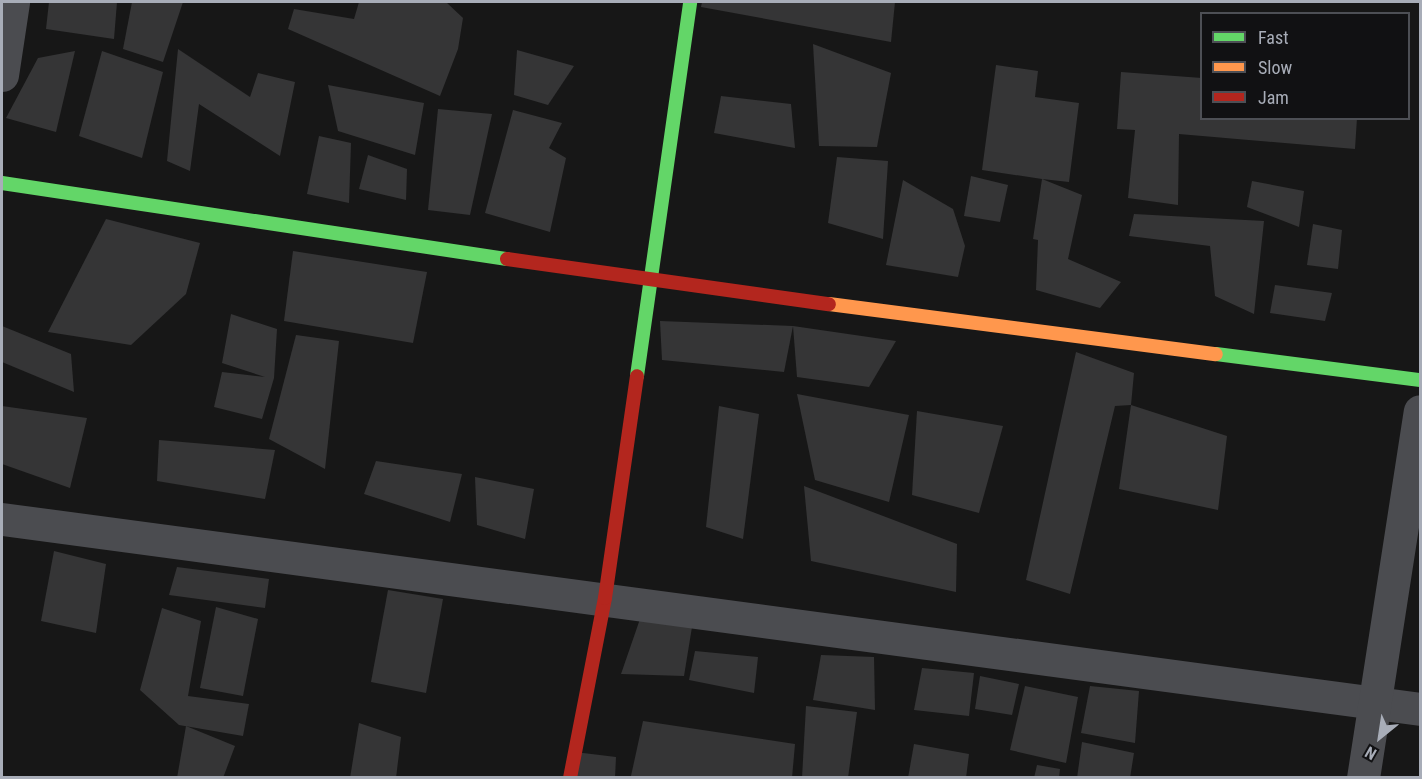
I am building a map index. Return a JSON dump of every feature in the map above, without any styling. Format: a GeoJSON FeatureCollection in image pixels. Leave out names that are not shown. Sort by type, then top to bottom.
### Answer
{"type":"FeatureCollection","features":[{"type":"Feature","properties":{"kind":"street"},"geometry":{"type":"LineString","coordinates":[[2,75],[13,2]]}},
{"type":"Feature","properties":{"kind":"street"},"geometry":{"type":"LineString","coordinates":[[570,777],[604,598],[652,281],[690,2]]}},
{"type":"Feature","properties":{"kind":"street"},"geometry":{"type":"LineString","coordinates":[[2,183],[652,281],[1420,380]]}},
{"type":"Feature","properties":{"kind":"street"},"geometry":{"type":"LineString","coordinates":[[1363,777],[1420,411]]}},
{"type":"Feature","properties":{"kind":"street"},"geometry":{"type":"LineString","coordinates":[[2,519],[1420,708]]}},
{"type":"Feature","properties":{"kind":"building"},"geometry":{"type":"Polygon","coordinates":[[[49,2],[117,2],[114,39],[46,29],[49,2]]]}},
{"type":"Feature","properties":{"kind":"building"},"geometry":{"type":"Polygon","coordinates":[[[132,2],[183,2],[163,62],[123,49],[132,2]]]}},
{"type":"Feature","properties":{"kind":"building"},"geometry":{"type":"Polygon","coordinates":[[[359,2],[446,2],[463,18],[458,49],[440,96],[288,29],[294,9],[354,19],[359,2]]]}},
{"type":"Feature","properties":{"kind":"building"},"geometry":{"type":"Polygon","coordinates":[[[702,2],[895,2],[891,42],[701,7],[702,2]]]}},
{"type":"Feature","properties":{"kind":"building"},"geometry":{"type":"Polygon","coordinates":[[[813,44],[891,73],[877,147],[819,146],[813,44]]]}},
{"type":"Feature","properties":{"kind":"building"},"geometry":{"type":"Polygon","coordinates":[[[178,49],[250,97],[258,73],[295,82],[280,156],[199,104],[190,171],[167,161],[178,49]]]}},
{"type":"Feature","properties":{"kind":"building"},"geometry":{"type":"Polygon","coordinates":[[[517,50],[574,66],[548,105],[514,95],[517,50]]]}},
{"type":"Feature","properties":{"kind":"building"},"geometry":{"type":"Polygon","coordinates":[[[75,51],[56,132],[6,118],[38,58],[75,51]]]}},
{"type":"Feature","properties":{"kind":"building"},"geometry":{"type":"Polygon","coordinates":[[[102,51],[163,72],[142,158],[79,136],[102,51]]]}},
{"type":"Feature","properties":{"kind":"building"},"geometry":{"type":"Polygon","coordinates":[[[996,65],[1038,71],[1035,97],[1079,103],[1069,182],[982,170],[996,65]]]}},
{"type":"Feature","properties":{"kind":"building"},"geometry":{"type":"Polygon","coordinates":[[[1121,72],[1200,78],[1200,120],[1357,120],[1355,149],[1179,134],[1178,205],[1128,198],[1135,130],[1117,129],[1121,72]]]}},
{"type":"Feature","properties":{"kind":"building"},"geometry":{"type":"Polygon","coordinates":[[[328,85],[424,103],[415,155],[338,131],[328,85]]]}},
{"type":"Feature","properties":{"kind":"building"},"geometry":{"type":"Polygon","coordinates":[[[721,96],[791,104],[795,148],[714,133],[721,96]]]}},
{"type":"Feature","properties":{"kind":"building"},"geometry":{"type":"Polygon","coordinates":[[[438,109],[492,114],[470,215],[428,210],[438,109]]]}},
{"type":"Feature","properties":{"kind":"building"},"geometry":{"type":"Polygon","coordinates":[[[513,110],[562,123],[549,148],[566,158],[550,232],[485,213],[513,110]]]}},
{"type":"Feature","properties":{"kind":"building"},"geometry":{"type":"Polygon","coordinates":[[[319,136],[351,143],[349,203],[307,194],[319,136]]]}},
{"type":"Feature","properties":{"kind":"building"},"geometry":{"type":"Polygon","coordinates":[[[368,155],[407,169],[406,200],[359,189],[368,155]]]}},
{"type":"Feature","properties":{"kind":"building"},"geometry":{"type":"Polygon","coordinates":[[[837,157],[888,161],[883,239],[828,223],[837,157]]]}},
{"type":"Feature","properties":{"kind":"building"},"geometry":{"type":"Polygon","coordinates":[[[971,176],[1008,185],[1000,222],[964,216],[971,176]]]}},
{"type":"Feature","properties":{"kind":"building"},"geometry":{"type":"Polygon","coordinates":[[[1042,179],[1082,195],[1068,259],[1121,282],[1100,308],[1036,290],[1038,240],[1033,239],[1042,179]]]}},
{"type":"Feature","properties":{"kind":"building"},"geometry":{"type":"Polygon","coordinates":[[[903,180],[953,209],[965,246],[958,277],[886,265],[903,180]]]}},
{"type":"Feature","properties":{"kind":"building"},"geometry":{"type":"Polygon","coordinates":[[[1252,181],[1304,191],[1299,227],[1247,207],[1252,181]]]}},
{"type":"Feature","properties":{"kind":"building"},"geometry":{"type":"Polygon","coordinates":[[[1134,214],[1264,221],[1254,314],[1215,296],[1210,246],[1129,236],[1134,214]]]}},
{"type":"Feature","properties":{"kind":"building"},"geometry":{"type":"Polygon","coordinates":[[[106,219],[200,243],[186,294],[131,345],[48,332],[106,219]]]}},
{"type":"Feature","properties":{"kind":"building"},"geometry":{"type":"Polygon","coordinates":[[[1313,224],[1342,230],[1338,269],[1307,265],[1313,224]]]}},
{"type":"Feature","properties":{"kind":"building"},"geometry":{"type":"Polygon","coordinates":[[[293,251],[427,272],[413,343],[284,321],[293,251]]]}},
{"type":"Feature","properties":{"kind":"building"},"geometry":{"type":"Polygon","coordinates":[[[1275,285],[1332,293],[1325,321],[1270,313],[1275,285]]]}},
{"type":"Feature","properties":{"kind":"building"},"geometry":{"type":"Polygon","coordinates":[[[231,314],[277,329],[274,378],[262,419],[214,407],[222,372],[265,377],[222,363],[231,314]]]}},
{"type":"Feature","properties":{"kind":"building"},"geometry":{"type":"Polygon","coordinates":[[[660,321],[793,326],[784,372],[662,360],[660,321]]]}},
{"type":"Feature","properties":{"kind":"building"},"geometry":{"type":"Polygon","coordinates":[[[2,326],[71,354],[74,392],[2,362],[2,326]]]}},
{"type":"Feature","properties":{"kind":"building"},"geometry":{"type":"Polygon","coordinates":[[[793,326],[896,341],[869,387],[797,377],[793,326]]]}},
{"type":"Feature","properties":{"kind":"building"},"geometry":{"type":"Polygon","coordinates":[[[296,335],[339,341],[325,469],[269,439],[296,335]]]}},
{"type":"Feature","properties":{"kind":"building"},"geometry":{"type":"Polygon","coordinates":[[[1076,352],[1134,373],[1131,405],[1115,406],[1070,594],[1026,580],[1076,352]]]}},
{"type":"Feature","properties":{"kind":"building"},"geometry":{"type":"Polygon","coordinates":[[[797,394],[909,415],[889,502],[815,480],[797,394]]]}},
{"type":"Feature","properties":{"kind":"building"},"geometry":{"type":"Polygon","coordinates":[[[1131,405],[1227,436],[1218,510],[1119,489],[1131,405]]]}},
{"type":"Feature","properties":{"kind":"building"},"geometry":{"type":"Polygon","coordinates":[[[2,406],[87,418],[70,488],[2,464],[2,406]]]}},
{"type":"Feature","properties":{"kind":"building"},"geometry":{"type":"Polygon","coordinates":[[[719,406],[759,414],[743,539],[706,527],[719,406]]]}},
{"type":"Feature","properties":{"kind":"building"},"geometry":{"type":"Polygon","coordinates":[[[917,411],[1003,426],[979,513],[912,495],[917,411]]]}},
{"type":"Feature","properties":{"kind":"building"},"geometry":{"type":"Polygon","coordinates":[[[159,440],[275,450],[265,499],[157,481],[159,440]]]}},
{"type":"Feature","properties":{"kind":"building"},"geometry":{"type":"Polygon","coordinates":[[[376,461],[462,474],[450,522],[364,494],[376,461]]]}},
{"type":"Feature","properties":{"kind":"building"},"geometry":{"type":"Polygon","coordinates":[[[475,477],[534,489],[525,539],[477,525],[475,477]]]}},
{"type":"Feature","properties":{"kind":"building"},"geometry":{"type":"Polygon","coordinates":[[[804,486],[957,544],[956,592],[811,561],[804,486]]]}},
{"type":"Feature","properties":{"kind":"building"},"geometry":{"type":"Polygon","coordinates":[[[54,551],[106,564],[96,633],[41,621],[54,551]]]}},
{"type":"Feature","properties":{"kind":"building"},"geometry":{"type":"Polygon","coordinates":[[[177,567],[269,579],[265,608],[169,595],[177,567]]]}},
{"type":"Feature","properties":{"kind":"building"},"geometry":{"type":"Polygon","coordinates":[[[388,590],[443,599],[426,693],[371,682],[388,590]]]}},
{"type":"Feature","properties":{"kind":"building"},"geometry":{"type":"Polygon","coordinates":[[[216,607],[258,619],[243,696],[200,688],[216,607]]]}},
{"type":"Feature","properties":{"kind":"building"},"geometry":{"type":"Polygon","coordinates":[[[162,608],[201,621],[188,696],[249,704],[243,736],[179,725],[140,690],[162,608]]]}},
{"type":"Feature","properties":{"kind":"building"},"geometry":{"type":"Polygon","coordinates":[[[640,619],[692,627],[684,676],[621,674],[640,619]]]}},
{"type":"Feature","properties":{"kind":"building"},"geometry":{"type":"Polygon","coordinates":[[[695,651],[758,657],[754,693],[689,680],[695,651]]]}},
{"type":"Feature","properties":{"kind":"building"},"geometry":{"type":"Polygon","coordinates":[[[821,655],[874,657],[875,710],[813,700],[821,655]]]}},
{"type":"Feature","properties":{"kind":"building"},"geometry":{"type":"Polygon","coordinates":[[[922,668],[974,673],[969,716],[914,710],[922,668]]]}},
{"type":"Feature","properties":{"kind":"building"},"geometry":{"type":"Polygon","coordinates":[[[980,676],[1019,684],[1012,715],[975,709],[980,676]]]}},
{"type":"Feature","properties":{"kind":"building"},"geometry":{"type":"Polygon","coordinates":[[[1025,686],[1078,697],[1066,763],[1010,750],[1025,686]]]}},
{"type":"Feature","properties":{"kind":"building"},"geometry":{"type":"Polygon","coordinates":[[[1090,686],[1139,691],[1135,743],[1081,733],[1090,686]]]}},
{"type":"Feature","properties":{"kind":"building"},"geometry":{"type":"Polygon","coordinates":[[[806,706],[857,712],[848,778],[802,778],[806,706]]]}},
{"type":"Feature","properties":{"kind":"building"},"geometry":{"type":"Polygon","coordinates":[[[643,721],[795,744],[792,778],[631,776],[643,721]]]}},
{"type":"Feature","properties":{"kind":"building"},"geometry":{"type":"Polygon","coordinates":[[[359,723],[401,737],[396,778],[350,778],[359,723]]]}},
{"type":"Feature","properties":{"kind":"building"},"geometry":{"type":"Polygon","coordinates":[[[186,726],[235,746],[223,778],[177,778],[186,726]]]}},
{"type":"Feature","properties":{"kind":"building"},"geometry":{"type":"Polygon","coordinates":[[[1082,742],[1134,753],[1130,778],[1077,778],[1082,742]]]}},
{"type":"Feature","properties":{"kind":"building"},"geometry":{"type":"Polygon","coordinates":[[[914,744],[969,754],[966,778],[908,778],[914,744]]]}},
{"type":"Feature","properties":{"kind":"building"},"geometry":{"type":"Polygon","coordinates":[[[575,752],[616,757],[615,778],[572,778],[575,752]]]}},
{"type":"Feature","properties":{"kind":"building"},"geometry":{"type":"Polygon","coordinates":[[[1037,765],[1060,769],[1059,778],[1034,778],[1037,765]]]}},
{"type":"Feature","properties":{"kind":"traffic: fast"},"geometry":{"type":"LineString","coordinates":[[637,376],[690,2]]}},
{"type":"Feature","properties":{"kind":"traffic: fast"},"geometry":{"type":"LineString","coordinates":[[2,183],[507,259]]}},
{"type":"Feature","properties":{"kind":"traffic: fast"},"geometry":{"type":"LineString","coordinates":[[1216,354],[1420,380]]}},
{"type":"Feature","properties":{"kind":"traffic: slow"},"geometry":{"type":"LineString","coordinates":[[829,304],[1216,354]]}},
{"type":"Feature","properties":{"kind":"traffic: jam"},"geometry":{"type":"LineString","coordinates":[[507,259],[829,304]]}},
{"type":"Feature","properties":{"kind":"traffic: jam"},"geometry":{"type":"LineString","coordinates":[[570,778],[605,598],[637,376]]}}]}
